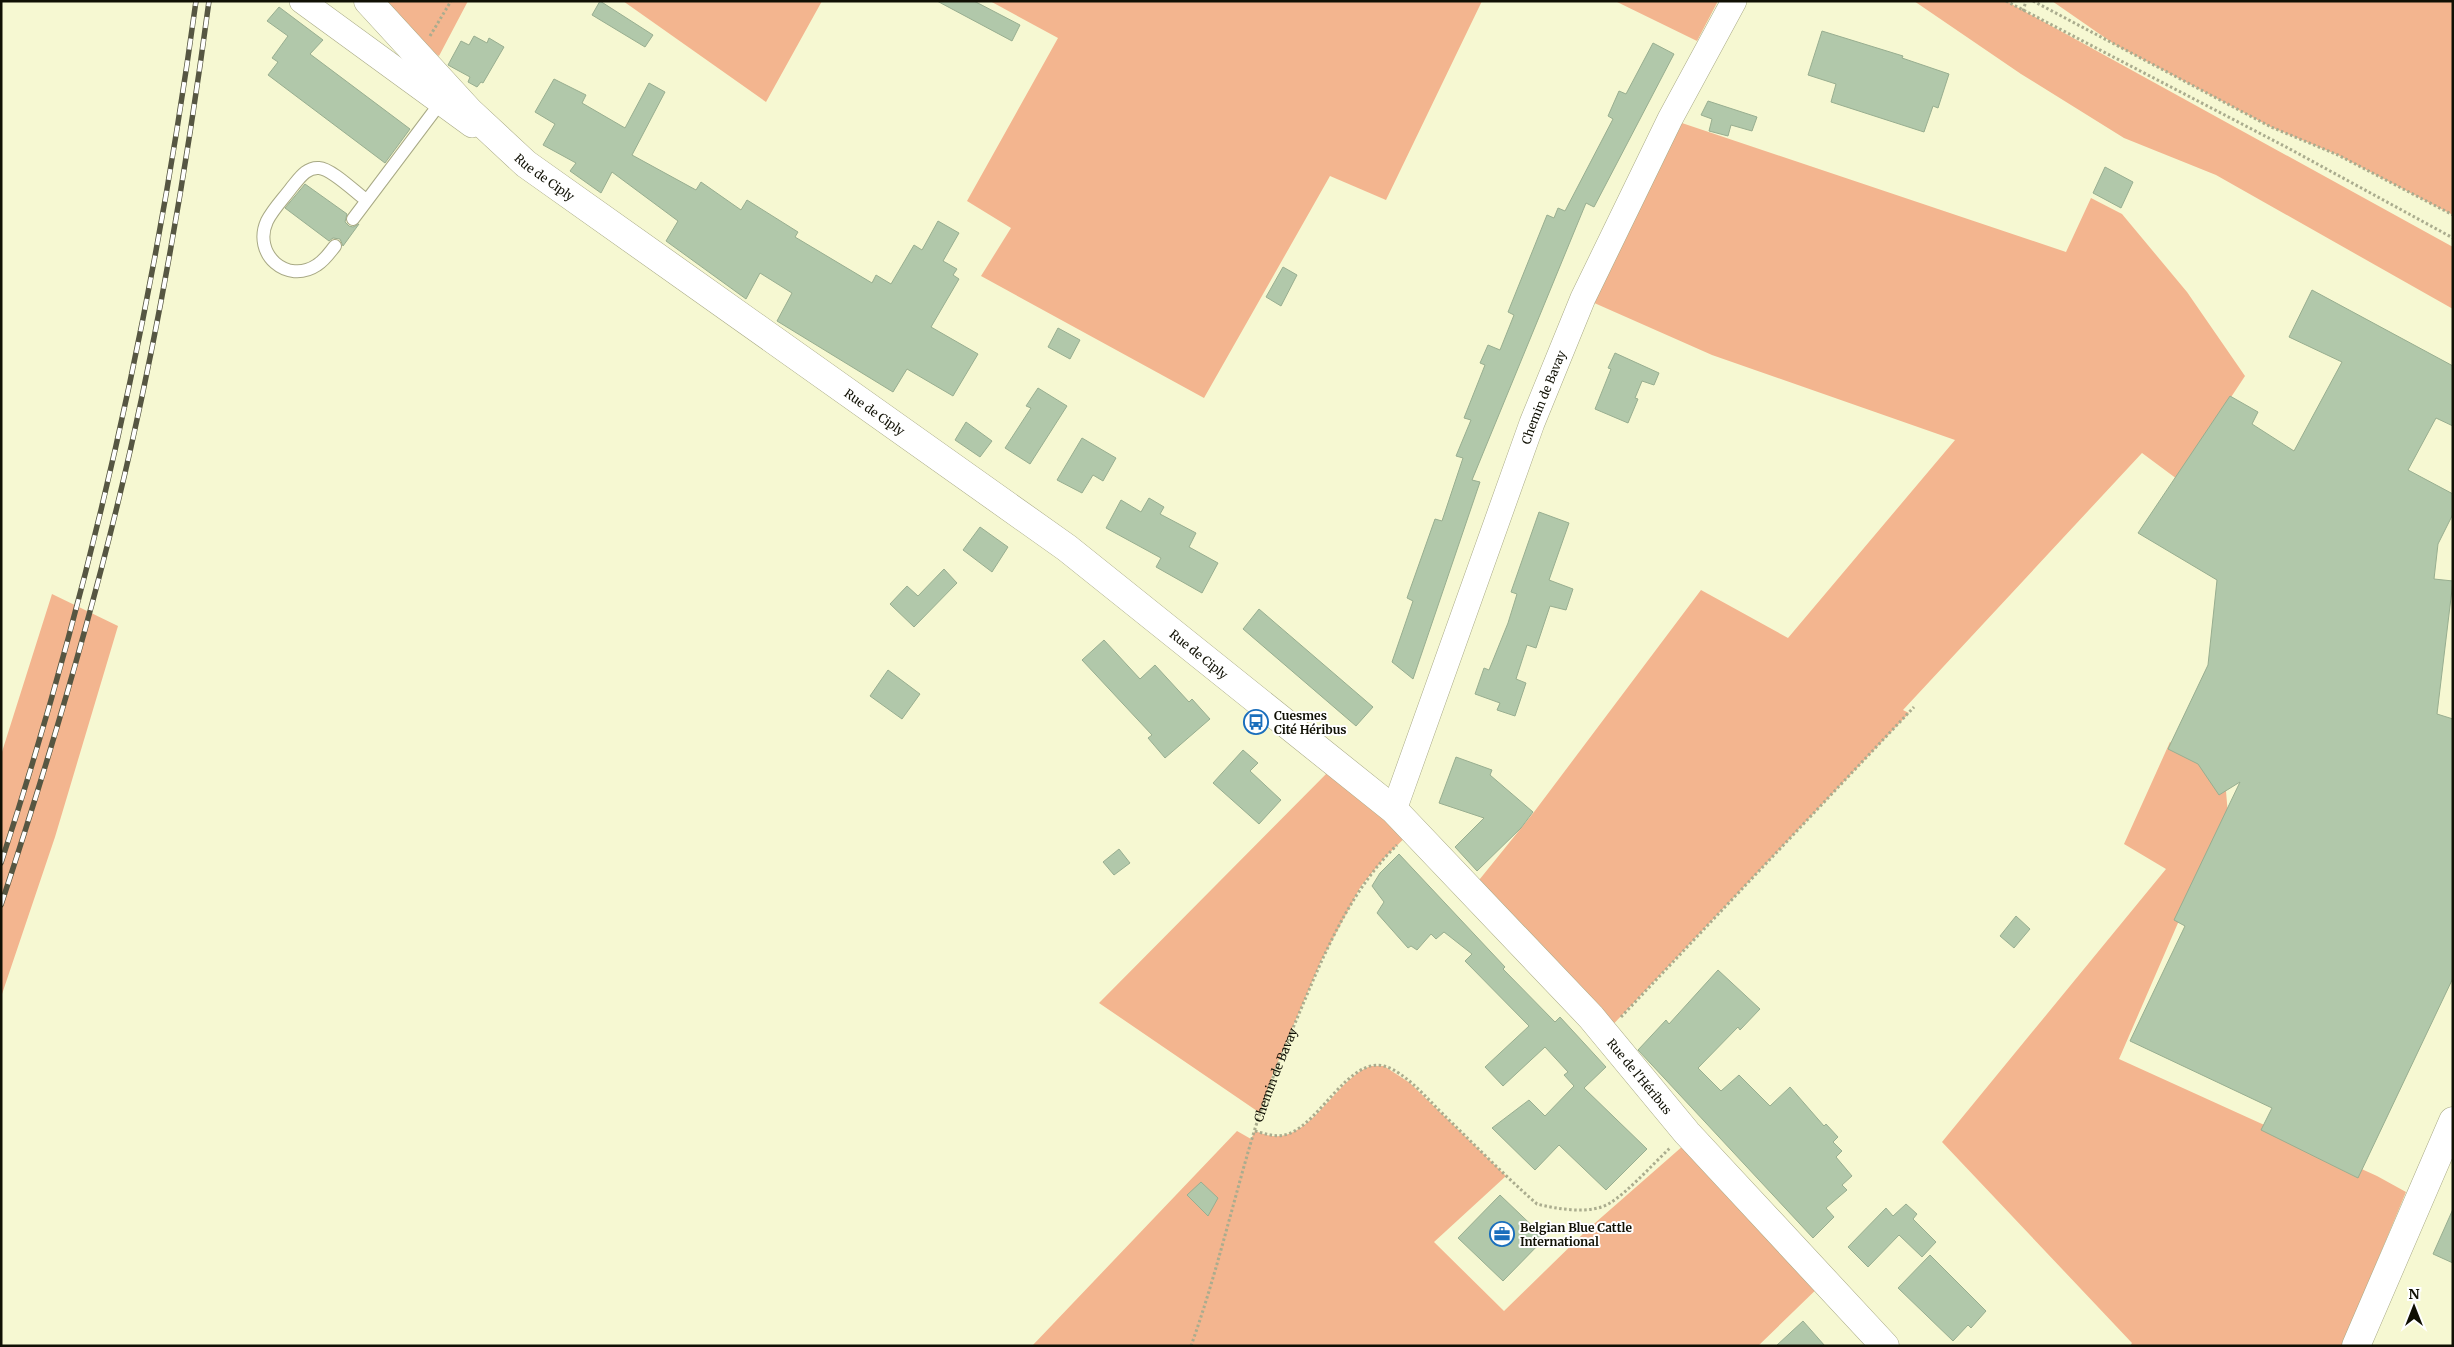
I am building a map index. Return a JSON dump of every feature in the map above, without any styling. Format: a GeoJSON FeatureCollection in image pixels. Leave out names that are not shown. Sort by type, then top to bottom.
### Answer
{"type":"FeatureCollection","features":[{"type":"Feature","properties":{"kind":"street"},"geometry":{"type":"LineString","coordinates":[[302,1],[526,164]]}},
{"type":"Feature","properties":{"kind":"street","name":"Rue de Ciply"},"geometry":{"type":"LineString","coordinates":[[368,1],[469,111],[526,164],[1067,548],[1394,810]]}},
{"type":"Feature","properties":{"kind":"street","name":"Chemin de Bavay"},"geometry":{"type":"LineString","coordinates":[[1394,810],[1532,423],[1583,298],[1666,128],[1734,1]]}},
{"type":"Feature","properties":{"kind":"street","name":"Rue de l'Héribus"},"geometry":{"type":"LineString","coordinates":[[1394,810],[1591,1017],[1687,1133],[1885,1346]]}},
{"type":"Feature","properties":{"kind":"street"},"geometry":{"type":"LineString","coordinates":[[2356,1346],[2453,1121]]}},
{"type":"Feature","properties":{"kind":"lane"},"geometry":{"type":"LineString","coordinates":[[353,218],[441,102]]}},
{"type":"Feature","properties":{"kind":"lane"},"geometry":{"type":"LineString","coordinates":[[335,246],[317,266],[304,271],[291,271],[280,266],[270,258],[263,247],[263,235],[267,221],[276,208],[303,174],[312,168],[320,168],[329,172],[366,200]]}},
{"type":"Feature","properties":{"kind":"path"},"geometry":{"type":"LineString","coordinates":[[414,53],[429,37],[451,1]]}},
{"type":"Feature","properties":{"kind":"path"},"geometry":{"type":"LineString","coordinates":[[2006,1],[2288,148],[2453,238]]}},
{"type":"Feature","properties":{"kind":"path"},"geometry":{"type":"LineString","coordinates":[[2023,11],[2026,1]]}},
{"type":"Feature","properties":{"kind":"path"},"geometry":{"type":"LineString","coordinates":[[2033,1],[2271,127],[2338,155],[2453,215]]}},
{"type":"Feature","properties":{"kind":"path"},"geometry":{"type":"LineString","coordinates":[[1604,1034],[1914,707]]}},
{"type":"Feature","properties":{"kind":"path","name":"Chemin de Bavay"},"geometry":{"type":"LineString","coordinates":[[1191,1346],[1206,1302],[1273,1073],[1321,961],[1361,886],[1412,831]]}},
{"type":"Feature","properties":{"kind":"path"},"geometry":{"type":"LineString","coordinates":[[1255,1131],[1273,1136],[1288,1135],[1304,1126],[1359,1070],[1371,1066],[1384,1066],[1410,1083],[1537,1204],[1560,1210],[1583,1210],[1608,1204],[1687,1133]]}},
{"type":"Feature","properties":{"kind":"shaded area"},"geometry":{"type":"Polygon","coordinates":[[[368,1],[468,1],[439,56],[381,15],[368,1]]]}},
{"type":"Feature","properties":{"kind":"shaded area"},"geometry":{"type":"Polygon","coordinates":[[[623,1],[822,1],[766,102],[623,1]]]}},
{"type":"Feature","properties":{"kind":"shaded area"},"geometry":{"type":"Polygon","coordinates":[[[990,1],[1482,1],[1386,200],[1330,176],[1204,398],[981,276],[1011,228],[967,201],[1058,38],[990,1]]]}},
{"type":"Feature","properties":{"kind":"shaded area"},"geometry":{"type":"Polygon","coordinates":[[[1615,1],[1718,1],[1697,41],[1615,1]]]}},
{"type":"Feature","properties":{"kind":"shaded area"},"geometry":{"type":"Polygon","coordinates":[[[1914,1],[2006,1],[2453,247],[2453,309],[2216,175],[2124,138],[2021,74],[1914,1]]]}},
{"type":"Feature","properties":{"kind":"shaded area"},"geometry":{"type":"Polygon","coordinates":[[[2052,1],[2453,1],[2453,215],[2338,155],[2271,127],[2114,44],[2052,1]]]}},
{"type":"Feature","properties":{"kind":"shaded area"},"geometry":{"type":"Polygon","coordinates":[[[1670,119],[2066,252],[2091,198],[2122,214],[2187,292],[2245,376],[2177,479],[2142,453],[1903,710],[1909,713],[1604,1034],[1471,890],[1534,812],[1701,590],[1788,638],[1955,440],[1712,355],[1583,298],[1670,119]]]}},
{"type":"Feature","properties":{"kind":"shaded area"},"geometry":{"type":"Polygon","coordinates":[[[52,594],[118,626],[55,837],[1,997],[1,755],[52,594]]]}},
{"type":"Feature","properties":{"kind":"shaded area"},"geometry":{"type":"Polygon","coordinates":[[[2170,742],[2213,772],[2226,791],[2228,815],[2181,916],[2119,1059],[2377,1176],[2406,1192],[2342,1346],[2130,1346],[2132,1343],[1942,1142],[2166,869],[2124,844],[2170,742]]]}},
{"type":"Feature","properties":{"kind":"shaded area"},"geometry":{"type":"Polygon","coordinates":[[[1336,764],[1412,831],[1385,857],[1361,886],[1321,961],[1273,1073],[1260,1113],[1099,1003],[1336,764]]]}},
{"type":"Feature","properties":{"kind":"shaded area"},"geometry":{"type":"Polygon","coordinates":[[[1371,1066],[1384,1066],[1410,1083],[1506,1176],[1434,1242],[1504,1311],[1587,1230],[1692,1138],[1825,1281],[1758,1346],[1032,1346],[1237,1131],[1251,1139],[1255,1131],[1271,1136],[1287,1135],[1312,1119],[1347,1082],[1359,1072],[1371,1066]]]}},
{"type":"Feature","properties":{"kind":"building"},"geometry":{"type":"Polygon","coordinates":[[[600,1],[653,35],[645,47],[592,15],[600,1]]]}},
{"type":"Feature","properties":{"kind":"building"},"geometry":{"type":"Polygon","coordinates":[[[937,1],[974,1],[1020,25],[1012,41],[937,1]]]}},
{"type":"Feature","properties":{"kind":"building"},"geometry":{"type":"Polygon","coordinates":[[[279,7],[323,40],[310,54],[410,129],[385,163],[268,75],[278,62],[272,58],[288,36],[267,21],[279,7]]]}},
{"type":"Feature","properties":{"kind":"building"},"geometry":{"type":"Polygon","coordinates":[[[1822,31],[1903,56],[1902,58],[1949,74],[1938,108],[1933,106],[1924,132],[1831,102],[1836,84],[1808,75],[1822,31]]]}},
{"type":"Feature","properties":{"kind":"building"},"geometry":{"type":"Polygon","coordinates":[[[474,36],[487,43],[489,38],[504,47],[483,83],[481,82],[477,87],[468,82],[470,77],[448,65],[461,41],[469,45],[474,36]]]}},
{"type":"Feature","properties":{"kind":"building"},"geometry":{"type":"Polygon","coordinates":[[[1653,43],[1674,54],[1594,207],[1586,203],[1472,480],[1480,482],[1413,679],[1392,662],[1413,601],[1407,598],[1435,519],[1442,521],[1463,458],[1456,456],[1471,420],[1464,418],[1485,365],[1480,363],[1488,345],[1500,350],[1514,315],[1508,312],[1547,215],[1554,218],[1558,208],[1565,211],[1613,119],[1608,116],[1619,91],[1626,94],[1653,43]]]}},
{"type":"Feature","properties":{"kind":"building"},"geometry":{"type":"Polygon","coordinates":[[[554,79],[586,95],[582,103],[625,128],[649,83],[665,92],[632,155],[696,190],[701,182],[741,210],[747,200],[798,232],[795,237],[872,283],[876,275],[891,284],[914,245],[922,250],[938,221],[959,233],[943,261],[957,269],[953,275],[959,279],[931,327],[978,354],[953,396],[907,369],[893,392],[777,321],[792,293],[760,273],[746,299],[666,241],[678,221],[612,172],[601,193],[570,171],[576,163],[543,145],[555,124],[535,112],[554,79]]]}},
{"type":"Feature","properties":{"kind":"building"},"geometry":{"type":"Polygon","coordinates":[[[1708,101],[1757,117],[1752,131],[1731,125],[1728,136],[1709,131],[1712,119],[1701,115],[1708,101]]]}},
{"type":"Feature","properties":{"kind":"building"},"geometry":{"type":"Polygon","coordinates":[[[2105,167],[2133,182],[2121,208],[2093,193],[2105,167]]]}},
{"type":"Feature","properties":{"kind":"building"},"geometry":{"type":"Polygon","coordinates":[[[305,184],[347,214],[345,222],[349,226],[353,227],[359,224],[343,246],[340,239],[333,238],[329,241],[285,208],[305,184]]]}},
{"type":"Feature","properties":{"kind":"building"},"geometry":{"type":"Polygon","coordinates":[[[1283,267],[1297,275],[1281,306],[1266,297],[1283,267]]]}},
{"type":"Feature","properties":{"kind":"building"},"geometry":{"type":"Polygon","coordinates":[[[2312,290],[2453,366],[2453,426],[2436,418],[2408,470],[2453,494],[2453,514],[2438,544],[2434,579],[2453,581],[2437,714],[2453,719],[2453,978],[2358,1178],[2261,1130],[2272,1108],[2130,1041],[2185,926],[2174,920],[2240,782],[2219,795],[2198,764],[2168,749],[2208,665],[2217,580],[2138,533],[2230,396],[2258,412],[2252,424],[2294,451],[2342,362],[2289,337],[2312,290]]]}},
{"type":"Feature","properties":{"kind":"building"},"geometry":{"type":"Polygon","coordinates":[[[1058,328],[1080,340],[1070,359],[1048,347],[1058,328]]]}},
{"type":"Feature","properties":{"kind":"building"},"geometry":{"type":"Polygon","coordinates":[[[1615,353],[1659,373],[1654,385],[1642,381],[1635,398],[1638,399],[1628,423],[1595,409],[1611,369],[1608,368],[1615,353]]]}},
{"type":"Feature","properties":{"kind":"building"},"geometry":{"type":"Polygon","coordinates":[[[1038,388],[1067,406],[1030,464],[1005,448],[1031,408],[1026,406],[1038,388]]]}},
{"type":"Feature","properties":{"kind":"building"},"geometry":{"type":"Polygon","coordinates":[[[966,422],[992,441],[980,457],[955,440],[966,422]]]}},
{"type":"Feature","properties":{"kind":"building"},"geometry":{"type":"Polygon","coordinates":[[[1082,438],[1116,458],[1103,481],[1093,475],[1082,493],[1057,480],[1082,438]]]}},
{"type":"Feature","properties":{"kind":"building"},"geometry":{"type":"Polygon","coordinates":[[[1149,498],[1164,507],[1160,514],[1196,533],[1189,547],[1218,563],[1202,593],[1156,567],[1161,558],[1106,528],[1121,500],[1141,512],[1149,498]]]}},
{"type":"Feature","properties":{"kind":"building"},"geometry":{"type":"Polygon","coordinates":[[[1539,512],[1569,523],[1549,580],[1573,589],[1566,610],[1550,606],[1536,648],[1527,645],[1516,679],[1526,683],[1515,716],[1497,710],[1500,703],[1475,694],[1484,668],[1489,670],[1508,623],[1517,594],[1511,592],[1539,512]]]}},
{"type":"Feature","properties":{"kind":"building"},"geometry":{"type":"Polygon","coordinates":[[[980,527],[1008,547],[992,572],[963,550],[980,527]]]}},
{"type":"Feature","properties":{"kind":"building"},"geometry":{"type":"Polygon","coordinates":[[[944,569],[957,583],[914,627],[890,604],[907,586],[918,596],[944,569]]]}},
{"type":"Feature","properties":{"kind":"building"},"geometry":{"type":"Polygon","coordinates":[[[1259,609],[1373,707],[1356,726],[1243,629],[1259,609]]]}},
{"type":"Feature","properties":{"kind":"building"},"geometry":{"type":"Polygon","coordinates":[[[1104,640],[1140,679],[1155,665],[1189,702],[1192,699],[1210,719],[1165,758],[1148,738],[1152,735],[1082,660],[1104,640]]]}},
{"type":"Feature","properties":{"kind":"building"},"geometry":{"type":"Polygon","coordinates":[[[888,670],[920,694],[902,719],[870,696],[888,670]]]}},
{"type":"Feature","properties":{"kind":"building"},"geometry":{"type":"Polygon","coordinates":[[[1243,750],[1258,763],[1250,771],[1281,800],[1259,824],[1213,783],[1243,750]]]}},
{"type":"Feature","properties":{"kind":"building"},"geometry":{"type":"Polygon","coordinates":[[[1456,757],[1492,770],[1490,775],[1533,812],[1521,828],[1477,871],[1455,847],[1484,818],[1439,803],[1456,757]]]}},
{"type":"Feature","properties":{"kind":"building"},"geometry":{"type":"Polygon","coordinates":[[[1119,849],[1130,863],[1114,875],[1103,862],[1119,849]]]}},
{"type":"Feature","properties":{"kind":"building"},"geometry":{"type":"Polygon","coordinates":[[[1399,854],[1505,967],[1503,969],[1555,1022],[1560,1017],[1606,1067],[1584,1088],[1647,1149],[1606,1190],[1559,1145],[1535,1170],[1492,1128],[1529,1100],[1545,1116],[1574,1086],[1564,1075],[1568,1072],[1545,1047],[1503,1086],[1485,1067],[1529,1026],[1465,961],[1472,954],[1444,932],[1436,939],[1431,934],[1417,950],[1411,946],[1408,948],[1377,913],[1384,902],[1372,886],[1380,873],[1399,854]]]}},
{"type":"Feature","properties":{"kind":"building"},"geometry":{"type":"Polygon","coordinates":[[[2016,916],[2030,929],[2014,948],[2000,936],[2016,916]]]}},
{"type":"Feature","properties":{"kind":"building"},"geometry":{"type":"Polygon","coordinates":[[[1718,970],[1760,1009],[1740,1030],[1738,1027],[1698,1068],[1721,1091],[1739,1075],[1770,1106],[1790,1087],[1824,1126],[1826,1124],[1838,1137],[1833,1142],[1842,1151],[1836,1157],[1852,1176],[1842,1185],[1847,1190],[1826,1208],[1834,1217],[1813,1238],[1638,1050],[1666,1020],[1669,1024],[1718,970]]]}},
{"type":"Feature","properties":{"kind":"building"},"geometry":{"type":"Polygon","coordinates":[[[1201,1182],[1218,1198],[1208,1216],[1187,1195],[1201,1182]]]}},
{"type":"Feature","properties":{"kind":"building"},"geometry":{"type":"Polygon","coordinates":[[[1500,1195],[1545,1238],[1503,1281],[1458,1238],[1500,1195]]]}},
{"type":"Feature","properties":{"kind":"building"},"geometry":{"type":"Polygon","coordinates":[[[1906,1204],[1917,1214],[1913,1219],[1936,1242],[1922,1257],[1899,1235],[1868,1267],[1848,1247],[1886,1208],[1893,1216],[1906,1204]]]}},
{"type":"Feature","properties":{"kind":"building"},"geometry":{"type":"Polygon","coordinates":[[[2453,1209],[2453,1263],[2433,1254],[2453,1209]]]}},
{"type":"Feature","properties":{"kind":"building"},"geometry":{"type":"Polygon","coordinates":[[[1930,1255],[1986,1311],[1971,1328],[1968,1325],[1953,1341],[1898,1288],[1930,1255]]]}},
{"type":"Feature","properties":{"kind":"building"},"geometry":{"type":"Polygon","coordinates":[[[1803,1321],[1825,1346],[1776,1346],[1803,1321]]]}},
{"type":"Feature","properties":{"kind":"railway"},"geometry":{"type":"LineString","coordinates":[[1,863],[65,651],[118,437],[162,220],[196,1]]}},
{"type":"Feature","properties":{"kind":"railway"},"geometry":{"type":"LineString","coordinates":[[1,905],[72,678],[103,563],[131,447],[175,225],[209,1]]}},
{"type":"Feature","properties":{"kind":"place","name":"Cuesmes Cité Héribus"},"geometry":{"type":"Point","coordinates":[1256,722]}},
{"type":"Feature","properties":{"kind":"place","name":"Belgian Blue Cattle International"},"geometry":{"type":"Point","coordinates":[1502,1234]}}]}
